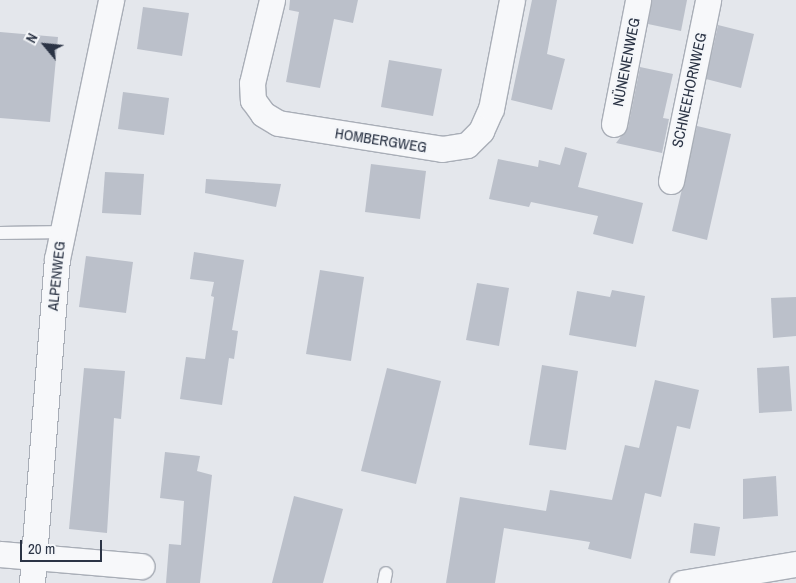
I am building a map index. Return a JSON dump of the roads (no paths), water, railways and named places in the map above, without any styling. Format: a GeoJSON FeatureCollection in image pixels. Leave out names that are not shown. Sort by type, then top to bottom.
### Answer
{"type":"FeatureCollection","features":[{"type":"Feature","properties":{"kind":"street","name":"ALPENWEG"},"geometry":{"type":"LineString","coordinates":[[32,583],[61,232],[111,0]]}},
{"type":"Feature","properties":{"kind":"street","name":"HOMBERGWEG"},"geometry":{"type":"LineString","coordinates":[[272,0],[252,83],[253,100],[262,114],[278,123],[442,149],[467,145],[481,131],[490,109],[512,0]]}},
{"type":"Feature","properties":{"kind":"street","name":"NÜNENENWEG"},"geometry":{"type":"LineString","coordinates":[[614,124],[638,0]]}},
{"type":"Feature","properties":{"kind":"street","name":"SCHNEEHORNWEG"},"geometry":{"type":"LineString","coordinates":[[671,181],[708,0]]}},
{"type":"Feature","properties":{"kind":"street"},"geometry":{"type":"LineString","coordinates":[[0,554],[141,566]]}},
{"type":"Feature","properties":{"kind":"street"},"geometry":{"type":"LineString","coordinates":[[682,583],[721,580],[796,564]]}},
{"type":"Feature","properties":{"kind":"lane"},"geometry":{"type":"LineString","coordinates":[[0,233],[61,232]]}}]}
